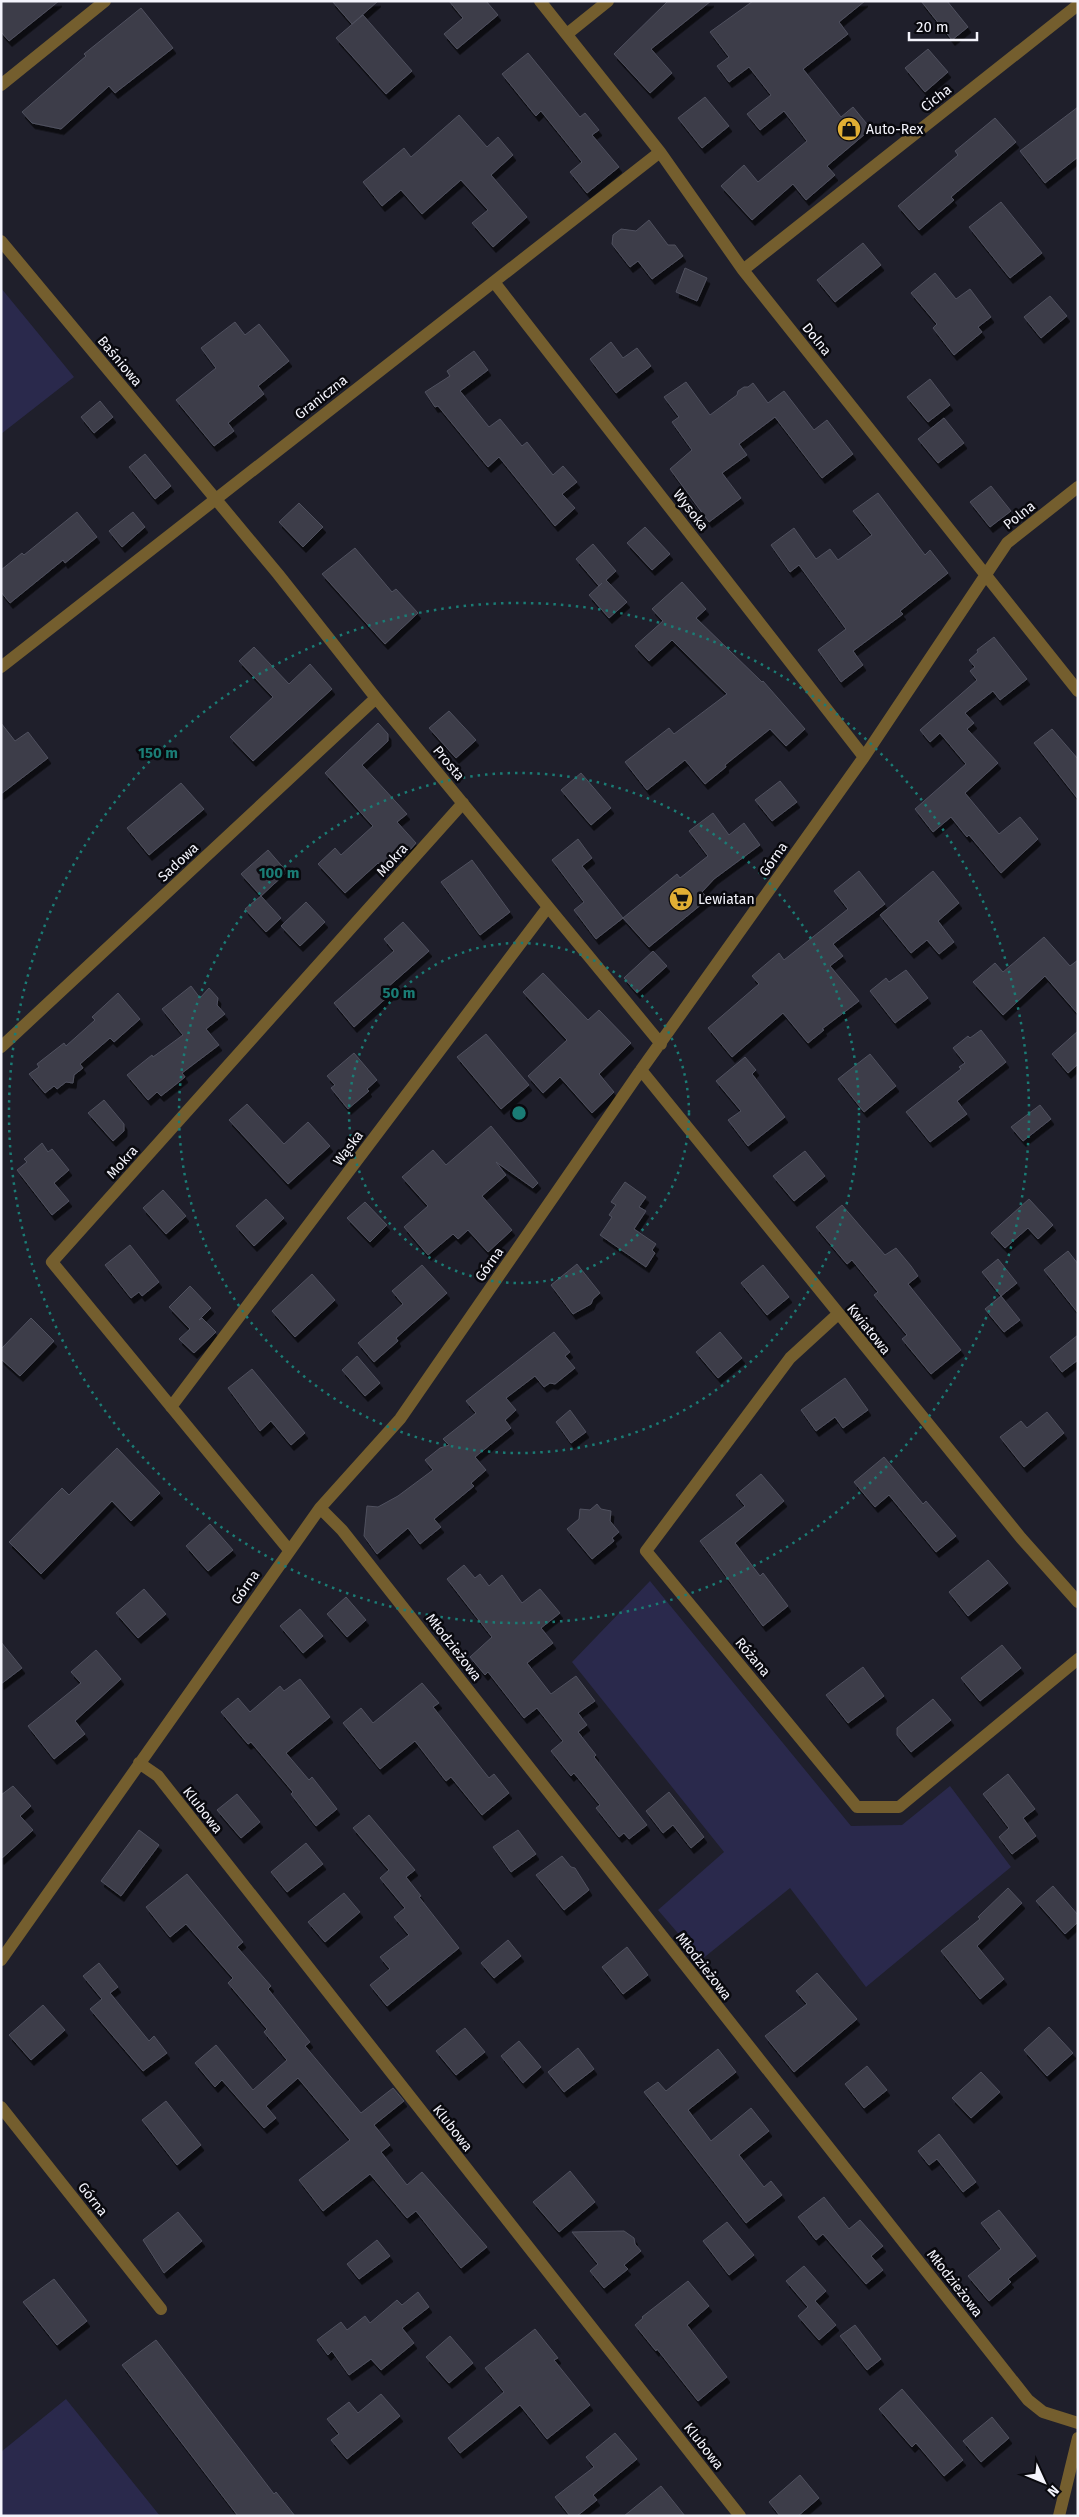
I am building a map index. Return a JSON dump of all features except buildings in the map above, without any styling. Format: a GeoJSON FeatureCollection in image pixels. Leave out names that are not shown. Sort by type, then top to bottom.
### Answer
{"type":"FeatureCollection","features":[{"type":"Feature","properties":{"kind":"street"},"geometry":{"type":"LineString","coordinates":[[1,85],[105,1]]}},
{"type":"Feature","properties":{"kind":"street","name":"Dolna"},"geometry":{"type":"LineString","coordinates":[[540,1],[660,152],[743,270],[1078,691]]}},
{"type":"Feature","properties":{"kind":"street"},"geometry":{"type":"LineString","coordinates":[[567,34],[608,1]]}},
{"type":"Feature","properties":{"kind":"street","name":"Cicha"},"geometry":{"type":"LineString","coordinates":[[743,270],[1078,5]]}},
{"type":"Feature","properties":{"kind":"street","name":"Graniczna"},"geometry":{"type":"LineString","coordinates":[[1,667],[660,152]]}},
{"type":"Feature","properties":{"kind":"street","name":"Baśniowa"},"geometry":{"type":"LineString","coordinates":[[1,241],[215,500]]}},
{"type":"Feature","properties":{"kind":"street","name":"Wysoka"},"geometry":{"type":"LineString","coordinates":[[494,282],[864,756]]}},
{"type":"Feature","properties":{"kind":"street","name":"Polna"},"geometry":{"type":"LineString","coordinates":[[985,573],[1007,543],[1078,487]]}},
{"type":"Feature","properties":{"kind":"street","name":"Prosta"},"geometry":{"type":"LineString","coordinates":[[215,500],[278,574],[376,698],[661,1044]]}},
{"type":"Feature","properties":{"kind":"street","name":"Górna"},"geometry":{"type":"LineString","coordinates":[[1,1960],[289,1550],[320,1508],[400,1419],[641,1070],[864,756],[985,573]]}},
{"type":"Feature","properties":{"kind":"street","name":"Sadowa"},"geometry":{"type":"LineString","coordinates":[[1,1047],[376,698]]}},
{"type":"Feature","properties":{"kind":"street","name":"Mokra"},"geometry":{"type":"LineString","coordinates":[[289,1550],[52,1262],[463,803]]}},
{"type":"Feature","properties":{"kind":"street","name":"Wąska"},"geometry":{"type":"LineString","coordinates":[[172,1407],[548,906]]}},
{"type":"Feature","properties":{"kind":"street","name":"Kwiatowa"},"geometry":{"type":"LineString","coordinates":[[641,1070],[1021,1538],[1078,1602]]}},
{"type":"Feature","properties":{"kind":"street","name":"Różana"},"geometry":{"type":"LineString","coordinates":[[838,1314],[790,1358],[646,1551],[857,1807],[899,1807],[1078,1660]]}},
{"type":"Feature","properties":{"kind":"street","name":"Młodzieżowa"},"geometry":{"type":"LineString","coordinates":[[320,1508],[342,1530],[1028,2400],[1043,2412],[1078,2423]]}},
{"type":"Feature","properties":{"kind":"street","name":"Klubowa"},"geometry":{"type":"LineString","coordinates":[[139,1763],[158,1776],[740,2516]]}},
{"type":"Feature","properties":{"kind":"street","name":"Górna"},"geometry":{"type":"LineString","coordinates":[[1,2107],[161,2309]]}},
{"type":"Feature","properties":{"kind":"street"},"geometry":{"type":"LineString","coordinates":[[1059,2516],[1078,2438]]}},
{"type":"Feature","properties":{"kind":"shaded area"},"geometry":{"type":"Polygon","coordinates":[[[1,288],[74,377],[1,434],[1,288]]]}},
{"type":"Feature","properties":{"kind":"shaded area"},"geometry":{"type":"Polygon","coordinates":[[[650,1581],[851,1826],[902,1825],[950,1786],[1011,1867],[866,1987],[790,1888],[701,1960],[658,1910],[724,1852],[572,1662],[650,1581]]]}},
{"type":"Feature","properties":{"kind":"shaded area"},"geometry":{"type":"Polygon","coordinates":[[[66,2399],[160,2516],[1,2516],[1,2452],[66,2399]]]}},
{"type":"Feature","properties":{"kind":"place","name":"Auto-Rex"},"geometry":{"type":"Point","coordinates":[849,129]}},
{"type":"Feature","properties":{"kind":"place","name":"Lewiatan"},"geometry":{"type":"Point","coordinates":[681,899]}}]}
